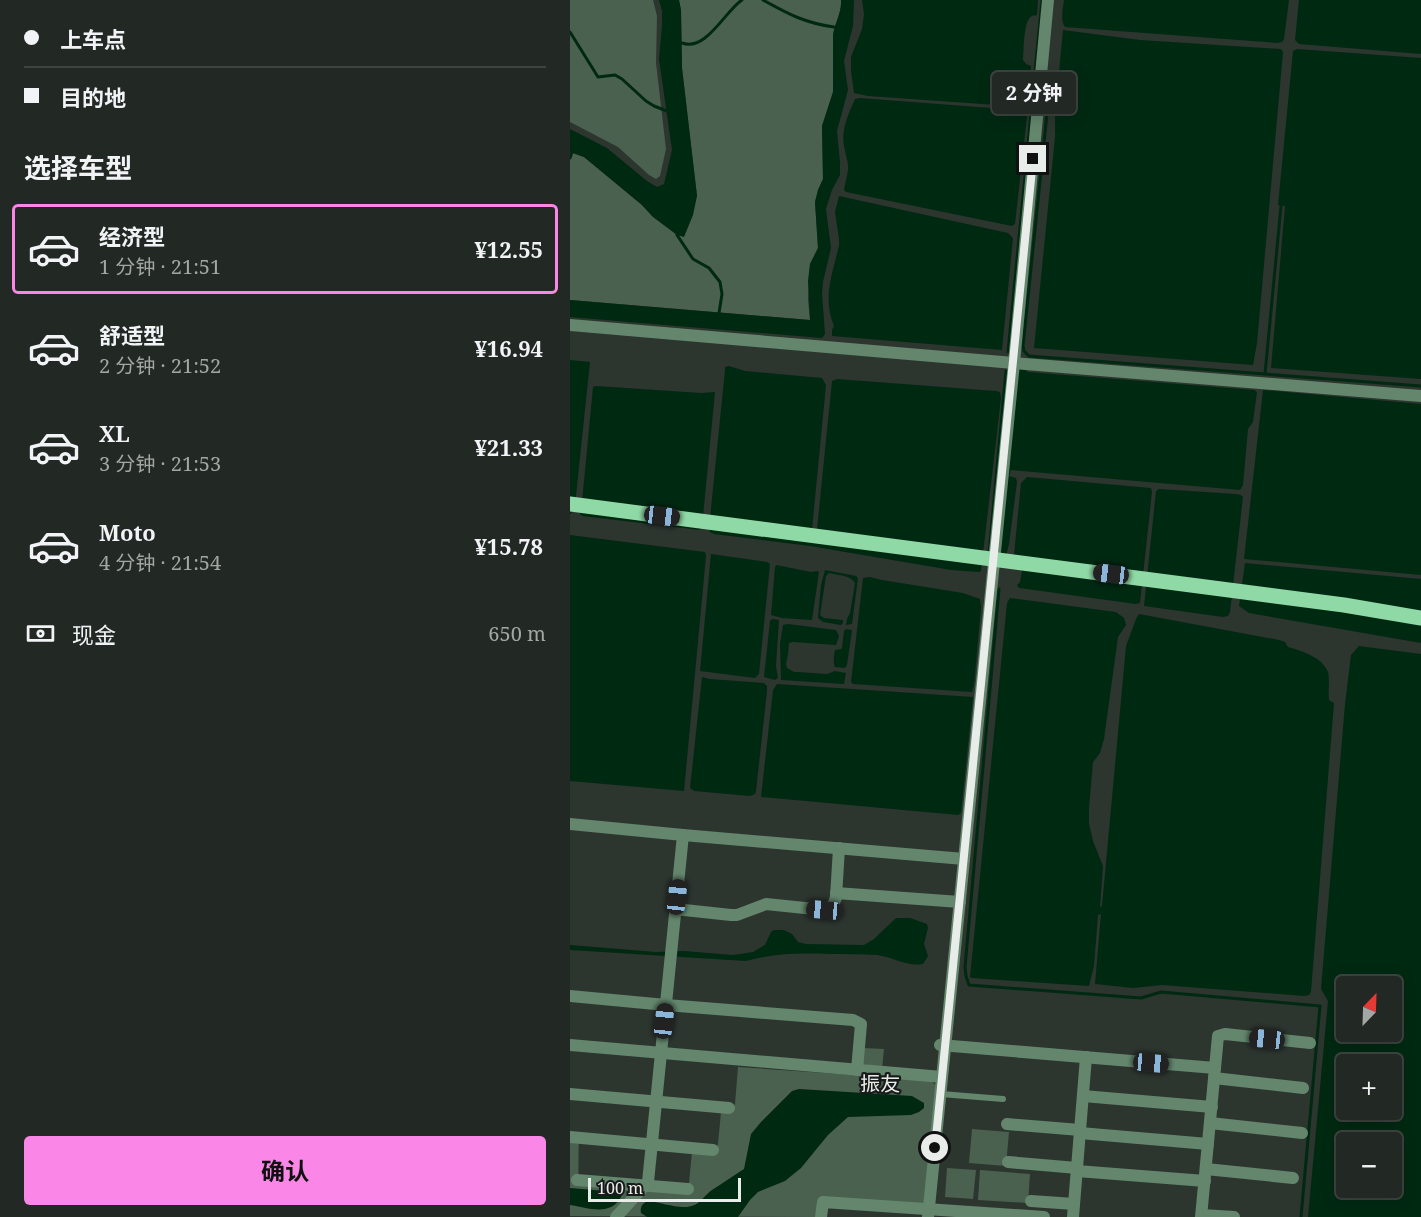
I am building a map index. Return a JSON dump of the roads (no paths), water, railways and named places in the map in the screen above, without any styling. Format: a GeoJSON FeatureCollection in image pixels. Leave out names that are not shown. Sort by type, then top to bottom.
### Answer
{"type":"FeatureCollection","features":[{"type":"Feature","properties":{"kind":"main road"},"geometry":{"type":"LineString","coordinates":[[570,504],[1344,605],[1421,618]]}},
{"type":"Feature","properties":{"kind":"street"},"geometry":{"type":"LineString","coordinates":[[928,1213],[942,1077],[943,1045],[960,902],[990,559],[1014,363],[1048,0]]}},
{"type":"Feature","properties":{"kind":"street"},"geometry":{"type":"LineString","coordinates":[[570,325],[1421,396]]}},
{"type":"Feature","properties":{"kind":"street"},"geometry":{"type":"LineString","coordinates":[[570,824],[964,859]]}},
{"type":"Feature","properties":{"kind":"street"},"geometry":{"type":"LineString","coordinates":[[616,1217],[648,1182],[683,835]]}},
{"type":"Feature","properties":{"kind":"street"},"geometry":{"type":"LineString","coordinates":[[675,909],[737,915],[766,904],[829,909],[834,904],[836,893],[839,848]]}},
{"type":"Feature","properties":{"kind":"street"},"geometry":{"type":"LineString","coordinates":[[836,893],[960,902]]}},
{"type":"Feature","properties":{"kind":"street"},"geometry":{"type":"LineString","coordinates":[[570,996],[858,1021],[861,1024],[857,1070]]}},
{"type":"Feature","properties":{"kind":"street"},"geometry":{"type":"LineString","coordinates":[[1234,1217],[1202,1216],[1218,1036],[1225,1034],[1310,1043]]}},
{"type":"Feature","properties":{"kind":"street"},"geometry":{"type":"LineString","coordinates":[[570,1045],[942,1077]]}},
{"type":"Feature","properties":{"kind":"street"},"geometry":{"type":"LineString","coordinates":[[943,1045],[1215,1073],[1303,1088]]}},
{"type":"Feature","properties":{"kind":"street"},"geometry":{"type":"LineString","coordinates":[[1073,1217],[1086,1058]]}},
{"type":"Feature","properties":{"kind":"street"},"geometry":{"type":"LineString","coordinates":[[570,1094],[729,1108]]}},
{"type":"Feature","properties":{"kind":"street"},"geometry":{"type":"LineString","coordinates":[[1083,1096],[1212,1107]]}},
{"type":"Feature","properties":{"kind":"street"},"geometry":{"type":"LineString","coordinates":[[1210,1123],[1302,1132]]}},
{"type":"Feature","properties":{"kind":"street"},"geometry":{"type":"LineString","coordinates":[[1007,1124],[1208,1144]]}},
{"type":"Feature","properties":{"kind":"street"},"geometry":{"type":"LineString","coordinates":[[570,1137],[713,1149]]}},
{"type":"Feature","properties":{"kind":"street"},"geometry":{"type":"LineString","coordinates":[[1008,1162],[1077,1169],[1293,1178]]}},
{"type":"Feature","properties":{"kind":"street"},"geometry":{"type":"LineString","coordinates":[[577,1180],[688,1189]]}},
{"type":"Feature","properties":{"kind":"street"},"geometry":{"type":"LineString","coordinates":[[1031,1201],[1074,1204]]}},
{"type":"Feature","properties":{"kind":"street"},"geometry":{"type":"LineString","coordinates":[[821,1217],[823,1202],[928,1213],[1044,1217]]}},
{"type":"Feature","properties":{"kind":"lane"},"geometry":{"type":"LineString","coordinates":[[940,1094],[1003,1100]]}},
{"type":"Feature","properties":{"kind":"waterway"},"geometry":{"type":"LineString","coordinates":[[682,43],[699,42],[715,29],[742,0]]}},
{"type":"Feature","properties":{"kind":"waterway"},"geometry":{"type":"LineString","coordinates":[[763,0],[797,17],[834,27]]}},
{"type":"Feature","properties":{"kind":"waterway"},"geometry":{"type":"LineString","coordinates":[[1008,352],[1042,0]]}},
{"type":"Feature","properties":{"kind":"waterway"},"geometry":{"type":"LineString","coordinates":[[570,32],[598,77],[615,75],[646,101],[667,111]]}},
{"type":"Feature","properties":{"kind":"waterway"},"geometry":{"type":"LineString","coordinates":[[1049,94],[1023,346],[1029,356],[1421,386]]}},
{"type":"Feature","properties":{"kind":"waterway"},"geometry":{"type":"LineString","coordinates":[[570,158],[572,152]]}},
{"type":"Feature","properties":{"kind":"waterway"},"geometry":{"type":"LineString","coordinates":[[1265,374],[1281,206]]}},
{"type":"Feature","properties":{"kind":"waterway"},"geometry":{"type":"LineString","coordinates":[[677,235],[693,259],[709,268],[720,282],[722,294],[719,313]]}},
{"type":"Feature","properties":{"kind":"waterway"},"geometry":{"type":"LineString","coordinates":[[989,554],[1006,371]]}},
{"type":"Feature","properties":{"kind":"waterway"},"geometry":{"type":"LineString","coordinates":[[999,589],[965,967],[969,985],[1141,998],[1161,992],[1320,1006],[1301,1217]]}},
{"type":"Feature","properties":{"kind":"district","name":"振友"},"geometry":{"type":"Point","coordinates":[880,1083]}}]}
